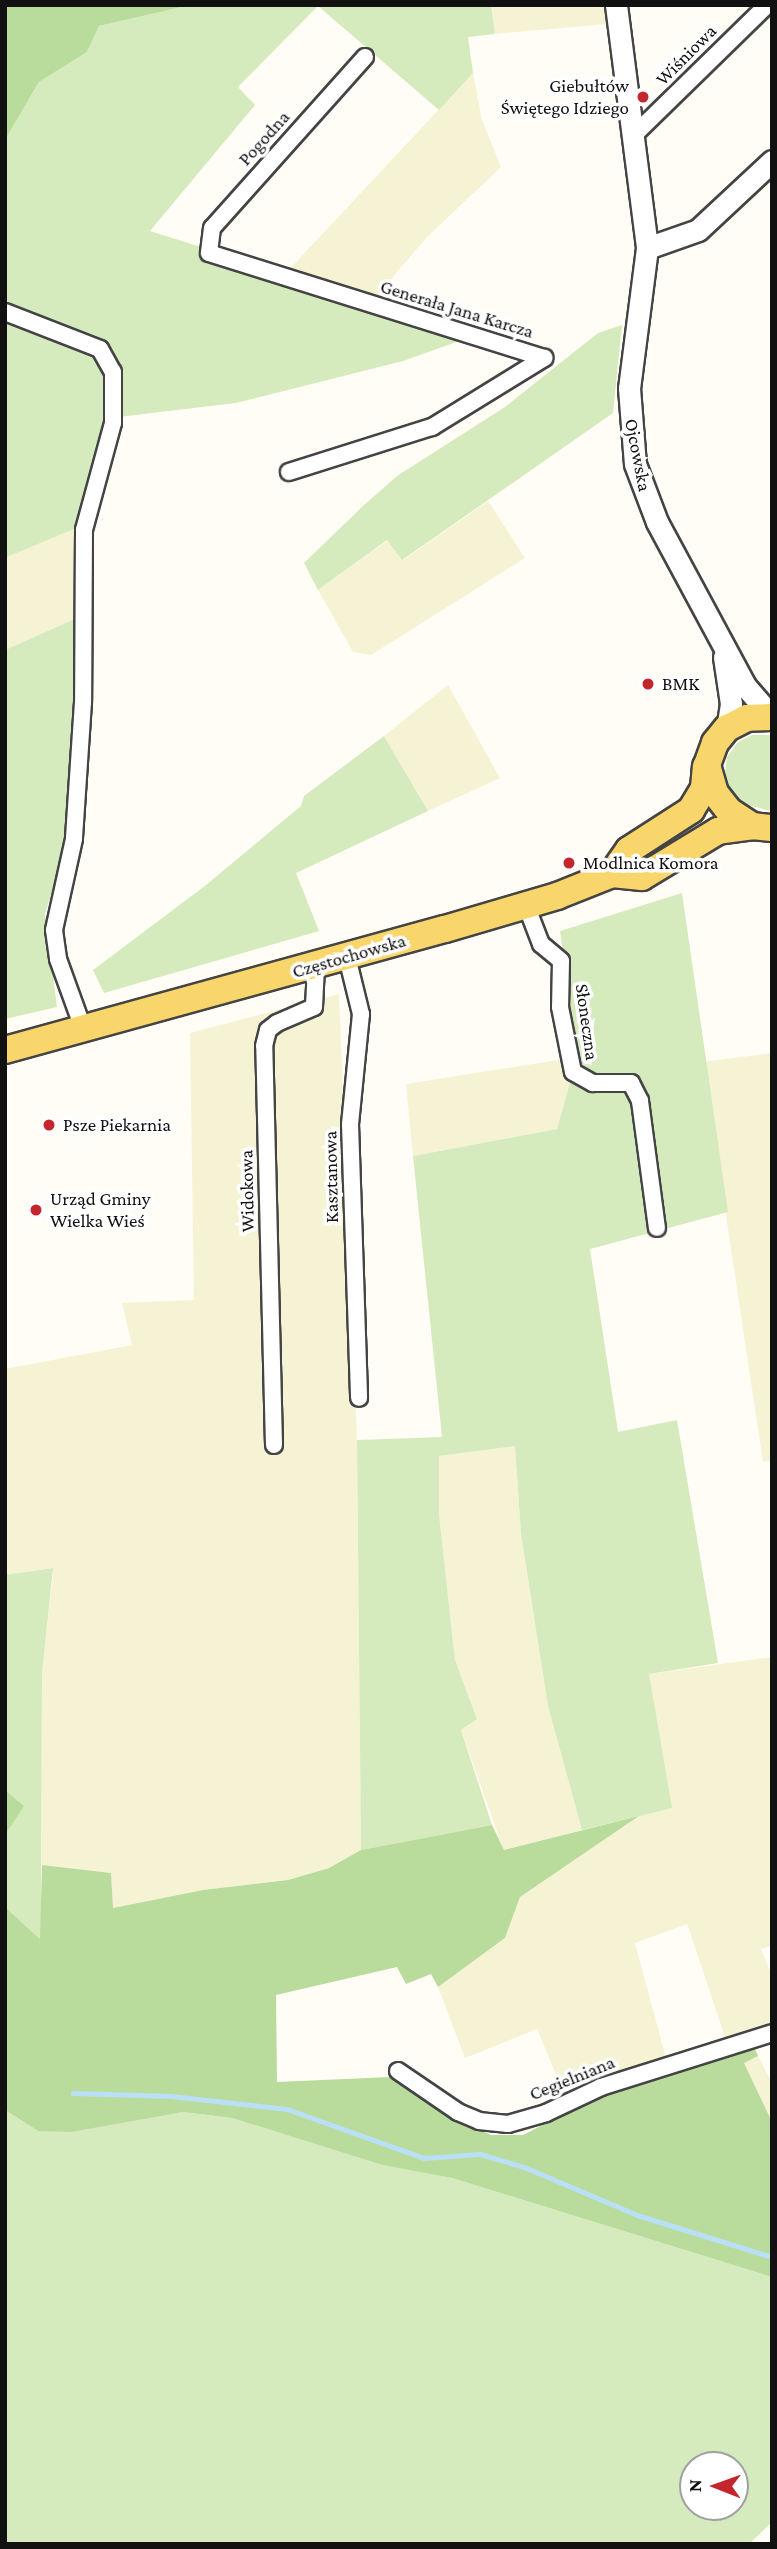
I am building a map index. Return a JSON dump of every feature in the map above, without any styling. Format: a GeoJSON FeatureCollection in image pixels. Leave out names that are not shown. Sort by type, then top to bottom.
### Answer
{"type":"FeatureCollection","features":[{"type":"Feature","properties":{"kind":"main road"},"geometry":{"type":"LineString","coordinates":[[612,874],[629,850],[691,810],[704,788],[707,765],[715,743],[727,728],[747,719],[772,717]]}},
{"type":"Feature","properties":{"kind":"main road"},"geometry":{"type":"LineString","coordinates":[[707,765],[721,803],[762,827]]}},
{"type":"Feature","properties":{"kind":"main road","name":"Częstochowska"},"geometry":{"type":"LineString","coordinates":[[5,1049],[84,1031],[316,966],[526,905],[612,874],[642,877],[718,831],[762,827]]}},
{"type":"Feature","properties":{"kind":"street","name":"Ojcowska"},"geometry":{"type":"LineString","coordinates":[[616,5],[647,248],[630,376],[632,449],[649,505],[752,696],[772,717]]}},
{"type":"Feature","properties":{"kind":"street","name":"Wiśniowa"},"geometry":{"type":"LineString","coordinates":[[634,135],[767,5]]}},
{"type":"Feature","properties":{"kind":"street","name":"Pogodna"},"geometry":{"type":"LineString","coordinates":[[209,253],[212,228],[365,57]]}},
{"type":"Feature","properties":{"kind":"street"},"geometry":{"type":"LineString","coordinates":[[647,248],[698,230],[772,161]]}},
{"type":"Feature","properties":{"kind":"street","name":"Generała Jana Karcza"},"geometry":{"type":"LineString","coordinates":[[209,253],[544,358],[432,427],[289,472]]}},
{"type":"Feature","properties":{"kind":"street"},"geometry":{"type":"LineString","coordinates":[[5,312],[100,349],[113,372],[113,423],[84,530],[83,702],[74,839],[54,930],[58,959],[84,1031]]}},
{"type":"Feature","properties":{"kind":"street","name":"Ojcowska"},"geometry":{"type":"LineString","coordinates":[[723,645],[731,704],[727,728]]}},
{"type":"Feature","properties":{"kind":"street","name":"Słoneczna"},"geometry":{"type":"LineString","coordinates":[[526,905],[547,953],[561,961],[560,1007],[573,1072],[593,1083],[631,1083],[640,1101],[657,1228]]}},
{"type":"Feature","properties":{"kind":"street","name":"Kasztanowa"},"geometry":{"type":"LineString","coordinates":[[347,957],[361,1014],[350,1124],[359,1398]]}},
{"type":"Feature","properties":{"kind":"street","name":"Widokowa"},"geometry":{"type":"LineString","coordinates":[[274,1445],[264,1046],[268,1030],[277,1023],[314,1007],[316,966]]}},
{"type":"Feature","properties":{"kind":"street","name":"Cegielniana"},"geometry":{"type":"LineString","coordinates":[[398,2071],[458,2112],[479,2121],[508,2124],[546,2113],[601,2087],[772,2034]]}},
{"type":"Feature","properties":{"kind":"shaded area"},"geometry":{"type":"Polygon","coordinates":[[[491,5],[605,5],[607,24],[495,34],[491,5]]]}},
{"type":"Feature","properties":{"kind":"shaded area"},"geometry":{"type":"Polygon","coordinates":[[[473,73],[482,120],[501,167],[427,237],[373,300],[285,274],[473,73]]]}},
{"type":"Feature","properties":{"kind":"shaded area"},"geometry":{"type":"Polygon","coordinates":[[[488,501],[525,558],[371,655],[353,652],[318,590],[388,540],[403,560],[488,501]]]}},
{"type":"Feature","properties":{"kind":"shaded area"},"geometry":{"type":"Polygon","coordinates":[[[81,526],[79,617],[5,650],[5,558],[81,526]]]}},
{"type":"Feature","properties":{"kind":"shaded area"},"geometry":{"type":"Polygon","coordinates":[[[448,685],[500,778],[428,811],[384,736],[448,685]]]}},
{"type":"Feature","properties":{"kind":"shaded area"},"geometry":{"type":"Polygon","coordinates":[[[339,994],[357,1440],[361,1850],[329,1868],[288,1880],[203,1890],[113,1908],[111,1873],[42,1865],[42,1674],[53,1573],[52,1568],[5,1575],[5,1369],[132,1345],[122,1303],[194,1300],[190,1033],[339,994]]]}},
{"type":"Feature","properties":{"kind":"shaded area"},"geometry":{"type":"Polygon","coordinates":[[[772,1053],[772,1460],[763,1462],[703,1062],[772,1053]]]}},
{"type":"Feature","properties":{"kind":"shaded area"},"geometry":{"type":"Polygon","coordinates":[[[577,1057],[557,1129],[413,1156],[406,1084],[577,1057]]]}},
{"type":"Feature","properties":{"kind":"shaded area"},"geometry":{"type":"Polygon","coordinates":[[[515,1446],[521,1534],[548,1706],[582,1830],[504,1851],[461,1730],[477,1719],[455,1660],[439,1514],[439,1456],[515,1446]]]}},
{"type":"Feature","properties":{"kind":"shaded area"},"geometry":{"type":"Polygon","coordinates":[[[772,1657],[772,1945],[761,1949],[772,1976],[772,2029],[727,2043],[687,1924],[635,1943],[666,2058],[607,2076],[565,2096],[537,2029],[465,2058],[438,1987],[505,1938],[520,1897],[639,1816],[649,1674],[772,1657]]]}},
{"type":"Feature","properties":{"kind":"shaded area"},"geometry":{"type":"Polygon","coordinates":[[[758,2056],[772,2083],[772,2122],[743,2063],[758,2056]]]}},
{"type":"Feature","properties":{"kind":"green space"},"geometry":{"type":"Polygon","coordinates":[[[5,5],[191,5],[99,26],[87,52],[39,82],[5,140],[5,5]]]}},
{"type":"Feature","properties":{"kind":"green space"},"geometry":{"type":"Polygon","coordinates":[[[191,5],[491,5],[495,34],[468,37],[473,73],[439,110],[318,6],[238,87],[255,105],[150,231],[479,334],[403,361],[236,403],[110,418],[81,526],[5,558],[5,140],[39,82],[87,52],[99,26],[191,5]]]}},
{"type":"Feature","properties":{"kind":"green space"},"geometry":{"type":"Polygon","coordinates":[[[622,325],[613,413],[402,560],[387,540],[318,590],[304,563],[397,476],[505,407],[598,333],[622,325]]]}},
{"type":"Feature","properties":{"kind":"green space"},"geometry":{"type":"Polygon","coordinates":[[[79,617],[71,794],[61,860],[45,914],[57,1007],[5,1019],[5,650],[79,617]]]}},
{"type":"Feature","properties":{"kind":"green space"},"geometry":{"type":"Polygon","coordinates":[[[752,735],[772,735],[772,811],[738,803],[724,784],[727,757],[738,742],[752,735]]]}},
{"type":"Feature","properties":{"kind":"green space"},"geometry":{"type":"Polygon","coordinates":[[[384,736],[428,811],[296,873],[319,931],[104,993],[93,970],[206,885],[301,806],[304,796],[384,736]]]}},
{"type":"Feature","properties":{"kind":"green space"},"geometry":{"type":"Polygon","coordinates":[[[682,893],[728,1212],[590,1249],[618,1432],[677,1420],[718,1663],[649,1674],[672,1808],[582,1830],[548,1706],[521,1534],[515,1446],[439,1456],[439,1514],[455,1660],[477,1719],[461,1730],[492,1825],[361,1850],[357,1440],[442,1437],[413,1156],[557,1129],[577,1057],[560,931],[682,893]]]}},
{"type":"Feature","properties":{"kind":"green space"},"geometry":{"type":"Polygon","coordinates":[[[53,1568],[42,1674],[41,1940],[5,1907],[5,1835],[23,1806],[5,1790],[5,1575],[53,1568]]]}},
{"type":"Feature","properties":{"kind":"green space"},"geometry":{"type":"Polygon","coordinates":[[[5,1790],[24,1806],[5,1835],[5,1790]]]}},
{"type":"Feature","properties":{"kind":"green space"},"geometry":{"type":"Polygon","coordinates":[[[639,1816],[520,1897],[505,1938],[438,1987],[431,1974],[406,1984],[397,1967],[276,1995],[277,2082],[390,2077],[448,2115],[491,2135],[523,2135],[606,2093],[755,2049],[758,2056],[744,2063],[772,2122],[772,2277],[452,2178],[383,2165],[232,2118],[183,2112],[71,2132],[38,2131],[5,2110],[5,1907],[40,1939],[42,1865],[111,1873],[113,1908],[203,1890],[288,1880],[329,1868],[361,1850],[492,1825],[504,1850],[639,1816]]]}},
{"type":"Feature","properties":{"kind":"green space"},"geometry":{"type":"Polygon","coordinates":[[[5,2110],[38,2131],[183,2112],[232,2118],[383,2164],[452,2178],[772,2277],[772,2522],[749,2544],[5,2544],[5,2110]]]}},
{"type":"Feature","properties":{"kind":"waterway"},"geometry":{"type":"LineString","coordinates":[[73,2093],[171,2096],[287,2109],[424,2158],[480,2154],[524,2167],[637,2215],[772,2257]]}},
{"type":"Feature","properties":{"kind":"place","name":"Giebułtów Świętego Idziego"},"geometry":{"type":"Point","coordinates":[643,97]}},
{"type":"Feature","properties":{"kind":"place","name":"BMK"},"geometry":{"type":"Point","coordinates":[648,684]}},
{"type":"Feature","properties":{"kind":"place","name":"Modlnica Komora"},"geometry":{"type":"Point","coordinates":[569,863]}},
{"type":"Feature","properties":{"kind":"place","name":"Psze Piekarnia"},"geometry":{"type":"Point","coordinates":[49,1125]}},
{"type":"Feature","properties":{"kind":"place","name":"Urząd Gminy Wielka Wieś"},"geometry":{"type":"Point","coordinates":[36,1210]}}]}
